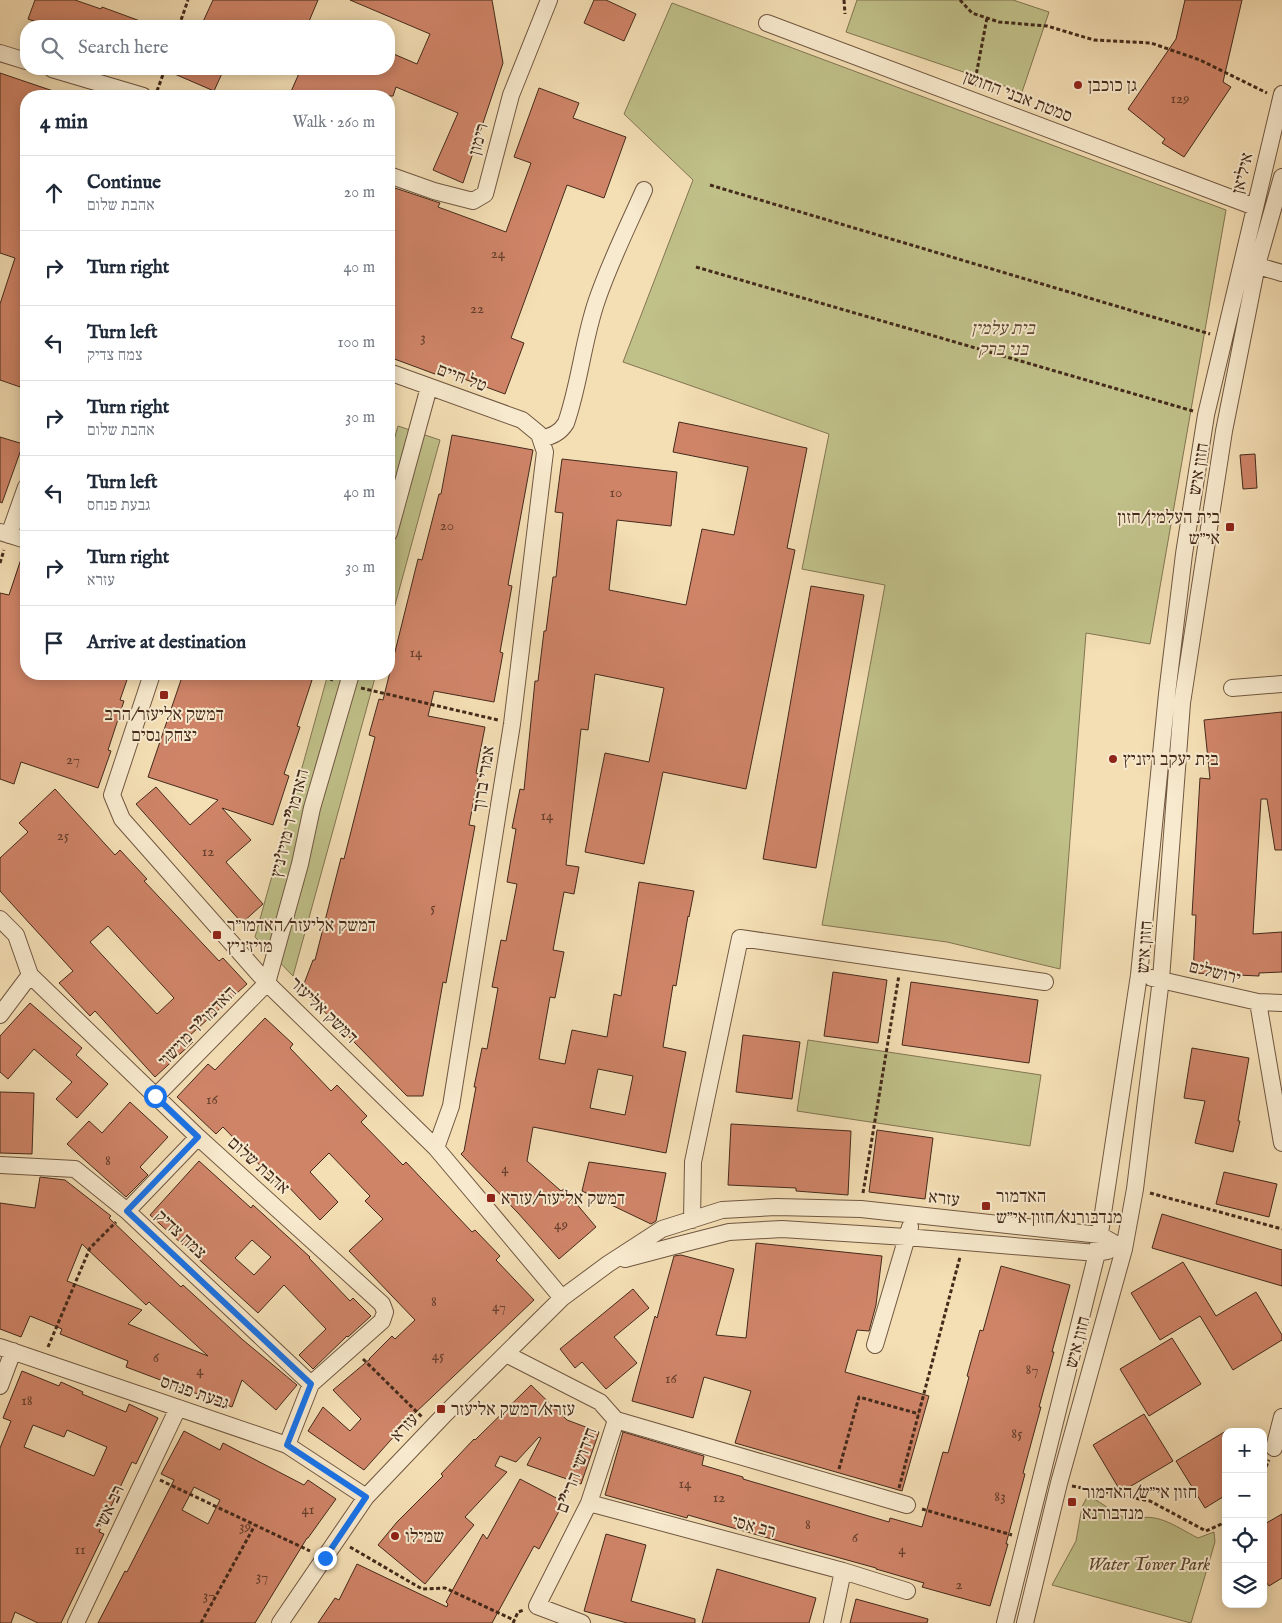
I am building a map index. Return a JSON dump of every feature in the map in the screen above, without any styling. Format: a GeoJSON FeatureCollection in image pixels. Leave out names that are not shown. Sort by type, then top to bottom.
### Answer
{"type":"FeatureCollection","features":[{"type":"Feature","properties":{"kind":"street","name":"רימון"},"geometry":{"type":"LineString","coordinates":[[395,177],[434,191],[473,201],[485,194],[511,95],[549,0]]}},
{"type":"Feature","properties":{"kind":"street","name":"סמטת אבני החושן"},"geometry":{"type":"LineString","coordinates":[[768,23],[1254,207]]}},
{"type":"Feature","properties":{"kind":"street"},"geometry":{"type":"LineString","coordinates":[[0,53],[20,59]]}},
{"type":"Feature","properties":{"kind":"street"},"geometry":{"type":"LineString","coordinates":[[72,75],[123,90]]}},
{"type":"Feature","properties":{"kind":"street","name":"איליאן"},"geometry":{"type":"LineString","coordinates":[[1250,264],[1254,207],[1281,96]]}},
{"type":"Feature","properties":{"kind":"street"},"geometry":{"type":"LineString","coordinates":[[1282,178],[1250,264],[1282,273]]}},
{"type":"Feature","properties":{"kind":"street"},"geometry":{"type":"LineString","coordinates":[[540,439],[554,435],[562,430],[566,423],[597,300],[644,190]]}},
{"type":"Feature","properties":{"kind":"street","name":"חזון איש"},"geometry":{"type":"LineString","coordinates":[[1005,1623],[1098,1253],[1139,975],[1167,694],[1184,554],[1206,415],[1224,338],[1250,264]]}},
{"type":"Feature","properties":{"kind":"street","name":"חזון איש"},"geometry":{"type":"LineString","coordinates":[[1026,1623],[1059,1483],[1124,1249],[1135,1188],[1161,979],[1182,703],[1250,264]]}},
{"type":"Feature","properties":{"kind":"street","name":"טל חיים"},"geometry":{"type":"LineString","coordinates":[[395,374],[522,420],[539,434],[540,439]]}},
{"type":"Feature","properties":{"kind":"street"},"geometry":{"type":"LineString","coordinates":[[395,510],[430,387]]}},
{"type":"Feature","properties":{"kind":"street","name":"אמרי ברוך"},"geometry":{"type":"LineString","coordinates":[[436,1148],[451,1106],[512,724],[545,452],[540,439]]}},
{"type":"Feature","properties":{"kind":"street"},"geometry":{"type":"LineString","coordinates":[[20,501],[4,534],[20,538]]}},
{"type":"Feature","properties":{"kind":"street","name":"דמשק אליעזר"},"geometry":{"type":"LineString","coordinates":[[150,680],[112,795],[122,819],[267,983],[436,1148],[562,1298]]}},
{"type":"Feature","properties":{"kind":"street","name":"האדמו\"ר מויז'ניץ"},"geometry":{"type":"LineString","coordinates":[[267,983],[300,864],[312,808],[350,680]]}},
{"type":"Feature","properties":{"kind":"street"},"geometry":{"type":"LineString","coordinates":[[1232,688],[1282,684]]}},
{"type":"Feature","properties":{"kind":"street","name":"אהבת שלום"},"geometry":{"type":"LineString","coordinates":[[0,919],[16,935],[30,975],[198,1137],[382,1304],[385,1312],[382,1321],[311,1384],[287,1445]]}},
{"type":"Feature","properties":{"kind":"street"},"geometry":{"type":"LineString","coordinates":[[692,1220],[693,1162],[740,938],[1045,982]]}},
{"type":"Feature","properties":{"kind":"street"},"geometry":{"type":"LineString","coordinates":[[0,1015],[30,975]]}},
{"type":"Feature","properties":{"kind":"street","name":"ירושלים"},"geometry":{"type":"LineString","coordinates":[[1139,975],[1258,1002],[1282,1003]]}},
{"type":"Feature","properties":{"kind":"street","name":"האדמו\"ר מוישוי"},"geometry":{"type":"LineString","coordinates":[[155,1096],[267,983]]}},
{"type":"Feature","properties":{"kind":"street"},"geometry":{"type":"LineString","coordinates":[[1258,1002],[1282,1143]]}},
{"type":"Feature","properties":{"kind":"street"},"geometry":{"type":"LineString","coordinates":[[127,1211],[198,1137]]}},
{"type":"Feature","properties":{"kind":"street","name":"צמח צדיק"},"geometry":{"type":"LineString","coordinates":[[0,1165],[75,1169],[127,1211],[311,1384]]}},
{"type":"Feature","properties":{"kind":"street","name":"עזרא"},"geometry":{"type":"LineString","coordinates":[[280,1623],[366,1497],[432,1427],[562,1298],[608,1264],[662,1230],[722,1210],[776,1207],[861,1209],[1100,1235],[1124,1249]]}},
{"type":"Feature","properties":{"kind":"street"},"geometry":{"type":"LineString","coordinates":[[875,1345],[914,1215]]}},
{"type":"Feature","properties":{"kind":"street","name":"עזרא"},"geometry":{"type":"LineString","coordinates":[[608,1264],[729,1232],[782,1229],[1098,1253],[1124,1249]]}},
{"type":"Feature","properties":{"kind":"street"},"geometry":{"type":"LineString","coordinates":[[0,1386],[7,1349]]}},
{"type":"Feature","properties":{"kind":"street","name":"גבעת פנחס"},"geometry":{"type":"LineString","coordinates":[[7,1349],[287,1445],[366,1497]]}},
{"type":"Feature","properties":{"kind":"street","name":"חידושי הרי\"ם"},"geometry":{"type":"LineString","coordinates":[[506,1354],[600,1402],[616,1420],[589,1503],[537,1606],[582,1623]]}},
{"type":"Feature","properties":{"kind":"street","name":"רב אשי"},"geometry":{"type":"LineString","coordinates":[[76,1623],[178,1408]]}},
{"type":"Feature","properties":{"kind":"street"},"geometry":{"type":"LineString","coordinates":[[1274,1448],[1282,1417]]}},
{"type":"Feature","properties":{"kind":"street"},"geometry":{"type":"LineString","coordinates":[[616,1420],[835,1484],[902,1499]]}},
{"type":"Feature","properties":{"kind":"street","name":"רב אסי"},"geometry":{"type":"LineString","coordinates":[[589,1503],[843,1571],[907,1591]]}},
{"type":"Feature","properties":{"kind":"street"},"geometry":{"type":"LineString","coordinates":[[832,1623],[843,1571]]}},
{"type":"Feature","properties":{"kind":"path"},"geometry":{"type":"LineString","coordinates":[[181,20],[188,0]]}},
{"type":"Feature","properties":{"kind":"path"},"geometry":{"type":"LineString","coordinates":[[844,0],[845,14]]}},
{"type":"Feature","properties":{"kind":"path"},"geometry":{"type":"LineString","coordinates":[[960,0],[972,13],[1000,22],[1047,26],[1094,40],[1151,43],[1200,60],[1281,96]]}},
{"type":"Feature","properties":{"kind":"path"},"geometry":{"type":"LineString","coordinates":[[972,99],[987,18]]}},
{"type":"Feature","properties":{"kind":"path"},"geometry":{"type":"LineString","coordinates":[[158,90],[163,75]]}},
{"type":"Feature","properties":{"kind":"path"},"geometry":{"type":"LineString","coordinates":[[710,185],[1224,338]]}},
{"type":"Feature","properties":{"kind":"path"},"geometry":{"type":"LineString","coordinates":[[696,267],[1206,415]]}},
{"type":"Feature","properties":{"kind":"path"},"geometry":{"type":"LineString","coordinates":[[354,680],[512,724]]}},
{"type":"Feature","properties":{"kind":"path"},"geometry":{"type":"LineString","coordinates":[[861,1209],[901,962]]}},
{"type":"Feature","properties":{"kind":"path"},"geometry":{"type":"LineString","coordinates":[[1135,1188],[1282,1229]]}},
{"type":"Feature","properties":{"kind":"path"},"geometry":{"type":"LineString","coordinates":[[42,1361],[90,1248],[127,1211]]}},
{"type":"Feature","properties":{"kind":"path"},"geometry":{"type":"LineString","coordinates":[[964,1242],[919,1414],[902,1499],[1026,1540]]}},
{"type":"Feature","properties":{"kind":"path"},"geometry":{"type":"LineString","coordinates":[[352,1348],[432,1427]]}},
{"type":"Feature","properties":{"kind":"path"},"geometry":{"type":"LineString","coordinates":[[835,1484],[859,1397],[919,1414]]}},
{"type":"Feature","properties":{"kind":"path"},"geometry":{"type":"LineString","coordinates":[[147,1474],[325,1558]]}},
{"type":"Feature","properties":{"kind":"path"},"geometry":{"type":"LineString","coordinates":[[1059,1483],[1150,1501],[1206,1531],[1222,1524]]}},
{"type":"Feature","properties":{"kind":"path"},"geometry":{"type":"LineString","coordinates":[[201,1623],[255,1525]]}},
{"type":"Feature","properties":{"kind":"path"},"geometry":{"type":"LineString","coordinates":[[337,1539],[422,1588],[445,1588],[514,1620]]}},
{"type":"Feature","properties":{"kind":"green space"},"geometry":{"type":"Polygon","coordinates":[[[857,0],[1013,0],[1049,12],[1022,92],[846,32],[857,0]]]}},
{"type":"Feature","properties":{"kind":"green space","name":"בית עלמין בני ברק"},"geometry":{"type":"Polygon","coordinates":[[[672,3],[1226,210],[1150,644],[1086,633],[1060,969],[947,942],[822,925],[885,585],[802,569],[829,434],[623,362],[693,180],[624,114],[672,3]]]}},
{"type":"Feature","properties":{"kind":"green space"},"geometry":{"type":"Polygon","coordinates":[[[398,426],[440,440],[395,605],[395,437],[398,426]]]}},
{"type":"Feature","properties":{"kind":"green space"},"geometry":{"type":"Polygon","coordinates":[[[326,680],[374,680],[293,976],[255,937],[326,680]]]}},
{"type":"Feature","properties":{"kind":"green space"},"geometry":{"type":"Polygon","coordinates":[[[808,1040],[1041,1075],[1030,1146],[797,1111],[808,1040]]]}},
{"type":"Feature","properties":{"kind":"green space","name":"Water Tower Park"},"geometry":{"type":"Polygon","coordinates":[[[1088,1495],[1129,1521],[1148,1517],[1156,1518],[1173,1524],[1198,1538],[1214,1532],[1215,1542],[1191,1623],[1052,1585],[1076,1541],[1082,1507],[1088,1495]]]}},
{"type":"Feature","properties":{"kind":"building"},"geometry":{"type":"Polygon","coordinates":[[[35,0],[75,0],[101,9],[102,7],[137,20],[31,20],[28,19],[35,0]]]}},
{"type":"Feature","properties":{"kind":"building"},"geometry":{"type":"Polygon","coordinates":[[[213,0],[318,0],[310,20],[204,20],[213,0]]]}},
{"type":"Feature","properties":{"kind":"building"},"geometry":{"type":"Polygon","coordinates":[[[350,0],[492,0],[503,63],[463,183],[433,170],[458,113],[396,87],[395,90],[292,90],[298,75],[395,75],[395,55],[417,64],[430,34],[350,0]]]}},
{"type":"Feature","properties":{"kind":"building"},"geometry":{"type":"Polygon","coordinates":[[[594,0],[606,0],[636,14],[624,41],[584,23],[594,0]]]}},
{"type":"Feature","properties":{"kind":"building"},"geometry":{"type":"Polygon","coordinates":[[[1185,0],[1242,0],[1223,82],[1231,87],[1184,157],[1162,143],[1165,139],[1128,109],[1176,39],[1185,0]]]}},
{"type":"Feature","properties":{"kind":"building"},"geometry":{"type":"Polygon","coordinates":[[[0,73],[50,90],[20,90],[20,387],[0,380],[0,304],[15,258],[0,253],[0,73]]]}},
{"type":"Feature","properties":{"kind":"building"},"geometry":{"type":"Polygon","coordinates":[[[177,75],[221,75],[214,90],[177,75]]]}},
{"type":"Feature","properties":{"kind":"building"},"geometry":{"type":"Polygon","coordinates":[[[539,88],[579,103],[573,118],[626,137],[604,198],[567,185],[511,338],[524,343],[505,394],[445,372],[443,377],[395,359],[395,188],[440,203],[438,207],[506,232],[531,163],[514,157],[539,88]]]}},
{"type":"Feature","properties":{"kind":"building"},"geometry":{"type":"Polygon","coordinates":[[[679,422],[807,448],[787,548],[795,550],[746,789],[663,772],[644,864],[585,852],[605,753],[649,762],[664,688],[595,674],[588,730],[581,729],[566,865],[579,867],[574,894],[564,892],[553,950],[564,952],[555,998],[550,997],[539,1059],[565,1064],[572,1030],[607,1037],[614,994],[621,996],[639,882],[694,891],[676,986],[673,985],[663,1047],[686,1052],[666,1153],[533,1127],[527,1161],[561,1191],[564,1189],[596,1227],[559,1259],[461,1154],[464,1151],[482,1048],[487,1049],[498,988],[492,987],[501,940],[506,941],[517,884],[507,882],[516,829],[512,828],[520,789],[524,790],[535,681],[538,681],[553,577],[556,577],[563,513],[555,512],[562,459],[677,472],[671,526],[617,520],[609,590],[686,605],[702,529],[734,535],[748,467],[673,452],[679,422]],[[598,1069],[590,1108],[625,1115],[633,1076],[598,1069]]]}},
{"type":"Feature","properties":{"kind":"building"},"geometry":{"type":"Polygon","coordinates":[[[452,435],[533,450],[508,585],[512,586],[500,652],[503,653],[494,702],[434,691],[428,716],[485,727],[476,773],[479,774],[469,825],[475,826],[446,983],[443,982],[423,1096],[407,1096],[302,989],[313,960],[315,960],[341,858],[344,859],[375,737],[369,735],[379,699],[383,700],[388,680],[395,680],[395,652],[418,559],[422,560],[439,494],[441,494],[452,435]]]}},
{"type":"Feature","properties":{"kind":"building"},"geometry":{"type":"Polygon","coordinates":[[[0,437],[20,443],[20,452],[2,503],[0,502],[0,437]]]}},
{"type":"Feature","properties":{"kind":"building"},"geometry":{"type":"Polygon","coordinates":[[[1255,454],[1257,488],[1243,489],[1240,455],[1255,454]]]}},
{"type":"Feature","properties":{"kind":"building"},"geometry":{"type":"Polygon","coordinates":[[[20,562],[20,680],[127,680],[120,700],[124,701],[108,750],[111,751],[98,788],[21,762],[14,784],[0,779],[0,593],[9,595],[20,562]]]}},
{"type":"Feature","properties":{"kind":"building"},"geometry":{"type":"Polygon","coordinates":[[[811,586],[864,595],[816,868],[763,859],[811,586]]]}},
{"type":"Feature","properties":{"kind":"building"},"geometry":{"type":"Polygon","coordinates":[[[181,680],[312,680],[297,726],[300,727],[284,774],[289,776],[273,825],[222,808],[251,840],[226,862],[263,904],[242,923],[136,804],[156,787],[190,825],[218,800],[148,777],[181,680]]]}},
{"type":"Feature","properties":{"kind":"building"},"geometry":{"type":"Polygon","coordinates":[[[1282,712],[1282,850],[1275,850],[1267,799],[1261,799],[1253,934],[1282,932],[1282,972],[1259,973],[1259,976],[1193,973],[1196,915],[1192,915],[1200,778],[1210,779],[1204,720],[1282,712]]]}},
{"type":"Feature","properties":{"kind":"building"},"geometry":{"type":"Polygon","coordinates":[[[55,789],[115,855],[120,850],[147,879],[144,881],[219,961],[223,958],[247,984],[188,1037],[193,1042],[155,1077],[95,1011],[90,1016],[59,983],[73,971],[0,891],[0,858],[28,832],[19,823],[55,789]],[[108,926],[90,942],[157,1014],[174,998],[108,926]]]}},
{"type":"Feature","properties":{"kind":"building"},"geometry":{"type":"Polygon","coordinates":[[[833,972],[887,980],[878,1043],[824,1036],[833,972]]]}},
{"type":"Feature","properties":{"kind":"building"},"geometry":{"type":"Polygon","coordinates":[[[911,982],[1038,1000],[1029,1063],[902,1045],[911,982]]]}},
{"type":"Feature","properties":{"kind":"building"},"geometry":{"type":"Polygon","coordinates":[[[30,1003],[82,1048],[76,1055],[108,1084],[77,1118],[56,1099],[72,1082],[34,1049],[8,1079],[0,1072],[0,1036],[30,1003]]]}},
{"type":"Feature","properties":{"kind":"building"},"geometry":{"type":"Polygon","coordinates":[[[265,1018],[293,1044],[290,1048],[331,1091],[337,1085],[367,1116],[361,1122],[403,1165],[406,1162],[472,1232],[475,1230],[500,1256],[496,1260],[534,1300],[414,1414],[364,1470],[308,1431],[323,1407],[350,1431],[361,1419],[333,1390],[370,1359],[392,1336],[395,1339],[415,1320],[349,1251],[383,1219],[365,1201],[370,1196],[329,1153],[310,1172],[338,1202],[320,1220],[283,1181],[279,1185],[223,1127],[216,1134],[177,1097],[208,1064],[215,1070],[265,1018]]]}},
{"type":"Feature","properties":{"kind":"building"},"geometry":{"type":"Polygon","coordinates":[[[743,1035],[800,1042],[792,1099],[736,1092],[743,1035]]]}},
{"type":"Feature","properties":{"kind":"building"},"geometry":{"type":"Polygon","coordinates":[[[1192,1048],[1249,1058],[1238,1121],[1240,1121],[1233,1152],[1195,1143],[1205,1101],[1184,1098],[1192,1048]]]}},
{"type":"Feature","properties":{"kind":"building"},"geometry":{"type":"Polygon","coordinates":[[[0,1092],[34,1093],[32,1154],[0,1153],[0,1092]]]}},
{"type":"Feature","properties":{"kind":"building"},"geometry":{"type":"Polygon","coordinates":[[[130,1102],[168,1137],[140,1167],[148,1175],[126,1197],[67,1144],[89,1121],[102,1133],[130,1102]]]}},
{"type":"Feature","properties":{"kind":"building"},"geometry":{"type":"Polygon","coordinates":[[[731,1124],[851,1131],[848,1195],[796,1191],[796,1188],[728,1185],[731,1124]]]}},
{"type":"Feature","properties":{"kind":"building"},"geometry":{"type":"Polygon","coordinates":[[[877,1130],[933,1138],[925,1199],[869,1192],[877,1130]]]}},
{"type":"Feature","properties":{"kind":"building"},"geometry":{"type":"Polygon","coordinates":[[[199,1161],[251,1208],[253,1205],[310,1257],[350,1301],[353,1298],[371,1316],[313,1369],[299,1355],[326,1329],[284,1285],[258,1313],[150,1215],[199,1161]],[[252,1240],[235,1258],[254,1275],[271,1257],[252,1240]]]}},
{"type":"Feature","properties":{"kind":"building"},"geometry":{"type":"Polygon","coordinates":[[[589,1162],[666,1173],[656,1221],[651,1224],[582,1191],[589,1162]]]}},
{"type":"Feature","properties":{"kind":"building"},"geometry":{"type":"Polygon","coordinates":[[[1224,1172],[1277,1184],[1269,1217],[1216,1204],[1224,1172]]]}},
{"type":"Feature","properties":{"kind":"building"},"geometry":{"type":"Polygon","coordinates":[[[40,1177],[65,1180],[111,1216],[109,1218],[181,1287],[183,1285],[243,1340],[297,1385],[276,1410],[242,1380],[232,1407],[126,1367],[128,1361],[60,1334],[62,1329],[30,1316],[21,1337],[0,1329],[0,1203],[35,1208],[40,1177]],[[82,1244],[67,1281],[142,1310],[128,1324],[208,1356],[149,1302],[146,1305],[82,1244]]]}},
{"type":"Feature","properties":{"kind":"building"},"geometry":{"type":"Polygon","coordinates":[[[1162,1214],[1282,1250],[1282,1286],[1152,1248],[1162,1214]]]}},
{"type":"Feature","properties":{"kind":"building"},"geometry":{"type":"Polygon","coordinates":[[[756,1243],[882,1256],[876,1305],[869,1331],[857,1330],[845,1372],[929,1396],[902,1491],[735,1443],[751,1391],[704,1377],[693,1418],[632,1401],[655,1316],[657,1318],[674,1256],[681,1255],[734,1269],[716,1335],[746,1338],[756,1243]]]}},
{"type":"Feature","properties":{"kind":"building"},"geometry":{"type":"Polygon","coordinates":[[[1183,1262],[1216,1316],[1256,1292],[1282,1335],[1282,1340],[1233,1370],[1200,1316],[1160,1340],[1131,1293],[1183,1262]]]}},
{"type":"Feature","properties":{"kind":"building"},"geometry":{"type":"Polygon","coordinates":[[[1001,1266],[1070,1285],[1023,1473],[1025,1474],[1006,1544],[1008,1544],[990,1606],[922,1587],[924,1583],[876,1568],[688,1515],[687,1518],[605,1495],[623,1432],[704,1456],[702,1465],[743,1477],[743,1479],[889,1522],[890,1518],[922,1527],[943,1452],[948,1453],[980,1330],[983,1331],[1001,1266]]]}},
{"type":"Feature","properties":{"kind":"building"},"geometry":{"type":"Polygon","coordinates":[[[633,1289],[649,1308],[614,1337],[637,1363],[606,1389],[582,1362],[575,1368],[560,1349],[633,1289]]]}},
{"type":"Feature","properties":{"kind":"building"},"geometry":{"type":"Polygon","coordinates":[[[1172,1338],[1201,1384],[1149,1416],[1120,1369],[1172,1338]]]}},
{"type":"Feature","properties":{"kind":"building"},"geometry":{"type":"Polygon","coordinates":[[[22,1371],[59,1386],[61,1382],[83,1392],[82,1394],[126,1412],[129,1404],[158,1418],[136,1464],[132,1462],[99,1532],[104,1534],[61,1623],[38,1623],[15,1612],[11,1623],[0,1623],[0,1448],[11,1421],[3,1418],[22,1371]],[[33,1425],[24,1447],[94,1476],[107,1447],[67,1430],[64,1437],[33,1425]]]}},
{"type":"Feature","properties":{"kind":"building"},"geometry":{"type":"Polygon","coordinates":[[[531,1385],[567,1420],[599,1432],[581,1484],[527,1465],[541,1438],[539,1437],[516,1462],[500,1456],[495,1466],[507,1472],[465,1517],[474,1525],[425,1584],[378,1545],[397,1522],[443,1476],[441,1474],[474,1439],[531,1385]]]}},
{"type":"Feature","properties":{"kind":"building"},"geometry":{"type":"Polygon","coordinates":[[[1144,1414],[1173,1461],[1121,1492],[1093,1445],[1144,1414]]]}},
{"type":"Feature","properties":{"kind":"building"},"geometry":{"type":"Polygon","coordinates":[[[184,1431],[220,1450],[223,1443],[304,1485],[308,1480],[336,1499],[307,1538],[255,1623],[98,1623],[125,1571],[127,1572],[174,1480],[161,1474],[184,1431]],[[194,1487],[182,1510],[208,1524],[220,1500],[194,1487]]]}},
{"type":"Feature","properties":{"kind":"building"},"geometry":{"type":"Polygon","coordinates":[[[1222,1433],[1222,1497],[1205,1508],[1176,1461],[1222,1433]]]}},
{"type":"Feature","properties":{"kind":"building"},"geometry":{"type":"Polygon","coordinates":[[[520,1479],[564,1502],[539,1549],[534,1546],[492,1623],[318,1623],[335,1598],[339,1600],[357,1564],[447,1607],[448,1604],[446,1602],[483,1534],[487,1539],[520,1479]]]}},
{"type":"Feature","properties":{"kind":"building"},"geometry":{"type":"Polygon","coordinates":[[[1282,1514],[1282,1578],[1269,1586],[1267,1583],[1267,1523],[1282,1514]]]}},
{"type":"Feature","properties":{"kind":"building"},"geometry":{"type":"Polygon","coordinates":[[[606,1534],[646,1545],[631,1601],[695,1619],[695,1623],[627,1623],[584,1611],[606,1534]]]}},
{"type":"Feature","properties":{"kind":"building"},"geometry":{"type":"Polygon","coordinates":[[[717,1569],[816,1598],[809,1623],[702,1623],[717,1569]]]}},
{"type":"Feature","properties":{"kind":"building"},"geometry":{"type":"Polygon","coordinates":[[[856,1599],[928,1619],[927,1623],[850,1623],[856,1599]]]}},
{"type":"Feature","properties":{"kind":"place","name":"גן כוכבן"},"geometry":{"type":"Point","coordinates":[1078,85]}},
{"type":"Feature","properties":{"kind":"place","name":"בית העלמין/חזון אי״ש"},"geometry":{"type":"Point","coordinates":[1230,527]}},
{"type":"Feature","properties":{"kind":"place","name":"דמשק אליעזר/הרב יצחק נסים"},"geometry":{"type":"Point","coordinates":[164,695]}},
{"type":"Feature","properties":{"kind":"place","name":"בית יעקב ויזניץ"},"geometry":{"type":"Point","coordinates":[1113,759]}},
{"type":"Feature","properties":{"kind":"place","name":"דמשק אליעזר/האדמו״ר מויז׳ניץ"},"geometry":{"type":"Point","coordinates":[217,935]}},
{"type":"Feature","properties":{"kind":"place","name":"דמשק אליעזר/עזרא"},"geometry":{"type":"Point","coordinates":[491,1198]}},
{"type":"Feature","properties":{"kind":"place","name":"האדמור מנדבורנא/חזון אי״ש"},"geometry":{"type":"Point","coordinates":[986,1206]}},
{"type":"Feature","properties":{"kind":"place","name":"עזרא/דמשק אליעזר"},"geometry":{"type":"Point","coordinates":[441,1409]}},
{"type":"Feature","properties":{"kind":"place","name":"חזון אי״ש/האדמור מנדבורנא"},"geometry":{"type":"Point","coordinates":[1072,1502]}},
{"type":"Feature","properties":{"kind":"place","name":"שמילו"},"geometry":{"type":"Point","coordinates":[395,1536]}},
{"type":"Feature","properties":{"kind":"route"},"geometry":{"type":"LineString","coordinates":[[155,1096],[198,1137],[127,1211],[311,1384],[287,1445],[366,1497],[325,1558]]}}]}
